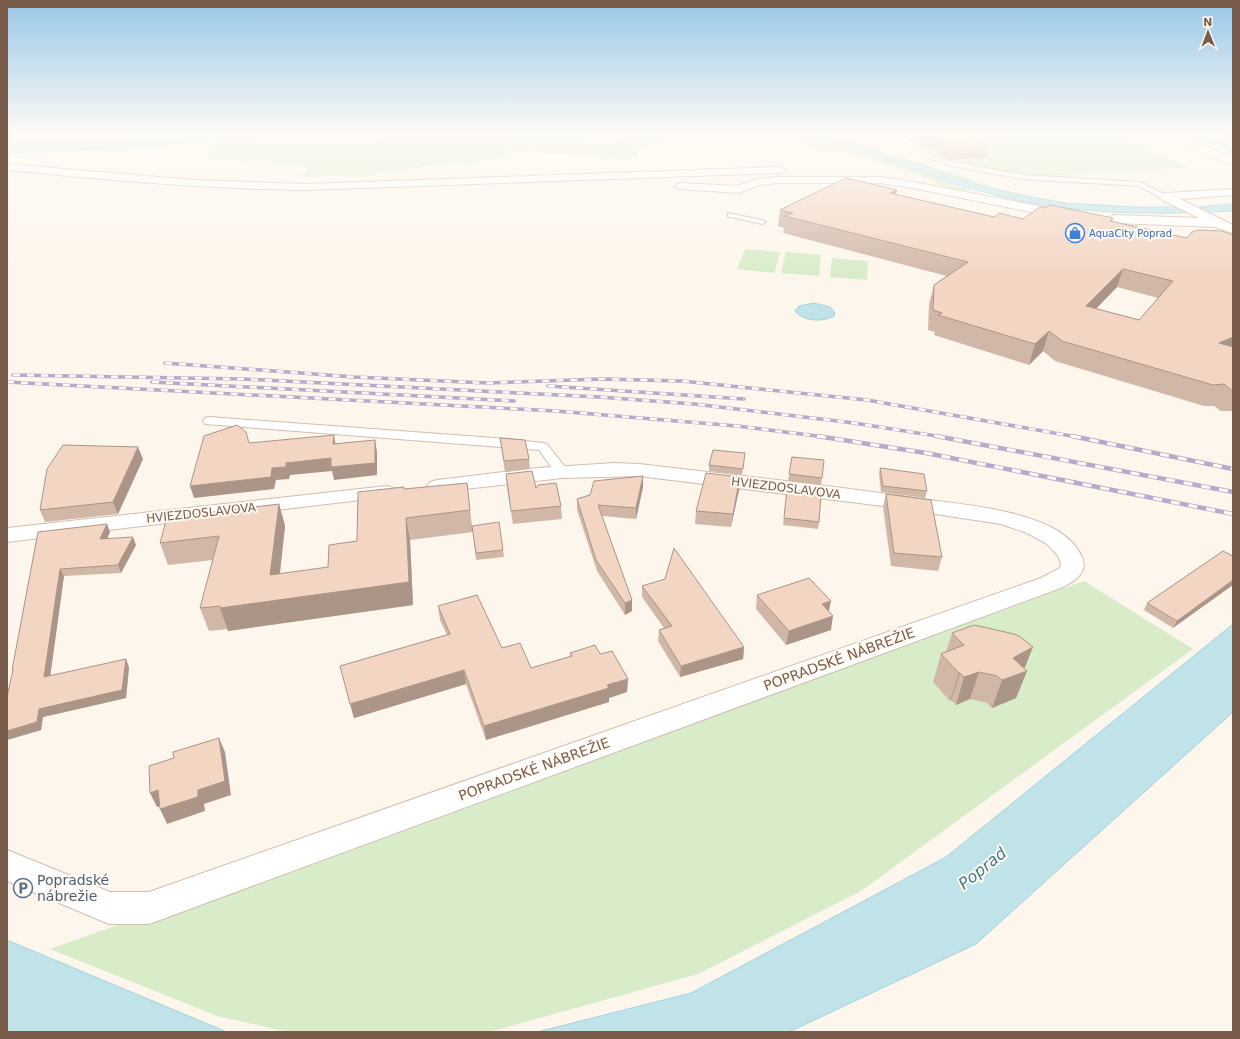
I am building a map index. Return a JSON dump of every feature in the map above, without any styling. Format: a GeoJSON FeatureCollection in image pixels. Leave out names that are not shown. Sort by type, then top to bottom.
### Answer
{"type":"FeatureCollection","features":[{"type":"Feature","properties":{"kind":"street"},"geometry":{"type":"LineString","coordinates":[[170,181],[251,187],[306,188],[459,181]]}},
{"type":"Feature","properties":{"kind":"street"},"geometry":{"type":"LineString","coordinates":[[628,181],[632,183],[738,190],[763,181]]}},
{"type":"Feature","properties":{"kind":"street"},"geometry":{"type":"LineString","coordinates":[[889,181],[964,194],[1048,213],[1077,217]]}},
{"type":"Feature","properties":{"kind":"street"},"geometry":{"type":"LineString","coordinates":[[1166,197],[1233,192]]}},
{"type":"Feature","properties":{"kind":"street"},"geometry":{"type":"LineString","coordinates":[[1166,197],[1203,217],[1233,229]]}},
{"type":"Feature","properties":{"kind":"street"},"geometry":{"type":"LineString","coordinates":[[1109,220],[1217,223]]}},
{"type":"Feature","properties":{"kind":"street","name":"HVIEZDOSLAVOVA"},"geometry":{"type":"LineString","coordinates":[[7,535],[562,472],[639,470],[917,504],[1005,518],[1044,533],[1054,539],[1069,554],[1072,560],[1072,567],[1070,572],[1060,579]]}},
{"type":"Feature","properties":{"kind":"street","name":"POPRADSKÉ NÁBREŽIE"},"geometry":{"type":"LineString","coordinates":[[7,865],[109,908],[150,908],[1060,579]]}},
{"type":"Feature","properties":{"kind":"lane"},"geometry":{"type":"LineString","coordinates":[[1098,181],[1140,184],[1166,197]]}},
{"type":"Feature","properties":{"kind":"lane"},"geometry":{"type":"LineString","coordinates":[[731,215],[762,222]]}},
{"type":"Feature","properties":{"kind":"lane"},"geometry":{"type":"LineString","coordinates":[[209,421],[508,443],[543,447],[562,472]]}},
{"type":"Feature","properties":{"kind":"green space"},"geometry":{"type":"Polygon","coordinates":[[[932,181],[978,181],[992,186],[963,191],[951,190],[932,181]]]}},
{"type":"Feature","properties":{"kind":"green space"},"geometry":{"type":"Polygon","coordinates":[[[745,249],[780,252],[774,273],[737,269],[745,249]]]}},
{"type":"Feature","properties":{"kind":"green space"},"geometry":{"type":"Polygon","coordinates":[[[786,252],[821,255],[819,276],[781,273],[786,252]]]}},
{"type":"Feature","properties":{"kind":"green space"},"geometry":{"type":"Polygon","coordinates":[[[832,258],[868,261],[867,280],[830,277],[832,258]]]}},
{"type":"Feature","properties":{"kind":"green space"},"geometry":{"type":"Polygon","coordinates":[[[1084,581],[1193,649],[861,891],[698,974],[493,1031],[288,1032],[217,1016],[50,949],[1084,581]]]}},
{"type":"Feature","properties":{"kind":"water"},"geometry":{"type":"Polygon","coordinates":[[[949,181],[969,181],[1036,198],[1066,203],[1136,207],[1198,207],[1233,204],[1233,211],[1146,213],[1089,210],[1032,203],[978,191],[949,181]]]}},
{"type":"Feature","properties":{"kind":"water"},"geometry":{"type":"Polygon","coordinates":[[[814,303],[830,307],[835,313],[834,316],[814,320],[803,317],[795,311],[799,306],[814,303]]]}},
{"type":"Feature","properties":{"kind":"water","name":"Poprad"},"geometry":{"type":"Polygon","coordinates":[[[1233,624],[1233,712],[976,944],[789,1032],[537,1032],[691,993],[946,857],[1233,624]]]}},
{"type":"Feature","properties":{"kind":"water"},"geometry":{"type":"Polygon","coordinates":[[[7,940],[227,1032],[7,1032],[7,940]]]}},
{"type":"Feature","properties":{"kind":"building"},"geometry":{"type":"Polygon","coordinates":[[[839,181],[861,181],[897,190],[890,193],[994,217],[999,213],[1023,219],[1040,207],[1045,208],[1050,205],[1113,218],[1110,221],[1187,238],[1192,232],[1198,230],[1222,231],[1233,235],[1233,337],[1219,343],[1233,347],[1233,390],[1224,384],[1213,385],[1062,341],[1049,331],[1035,344],[938,315],[942,313],[933,310],[934,285],[968,262],[785,216],[793,213],[780,210],[839,181]],[[1123,269],[1086,306],[1139,320],[1173,281],[1123,269]]]}},
{"type":"Feature","properties":{"kind":"building"},"geometry":{"type":"Polygon","coordinates":[[[237,425],[246,432],[249,443],[334,435],[333,444],[375,440],[375,463],[331,467],[331,458],[286,463],[286,467],[272,468],[271,477],[190,486],[204,436],[237,425]]]}},
{"type":"Feature","properties":{"kind":"building"},"geometry":{"type":"Polygon","coordinates":[[[500,438],[525,440],[529,459],[504,461],[500,438]]]}},
{"type":"Feature","properties":{"kind":"building"},"geometry":{"type":"Polygon","coordinates":[[[63,445],[138,447],[113,502],[40,510],[47,469],[63,445]]]}},
{"type":"Feature","properties":{"kind":"building"},"geometry":{"type":"Polygon","coordinates":[[[713,450],[745,453],[743,469],[709,465],[713,450]]]}},
{"type":"Feature","properties":{"kind":"building"},"geometry":{"type":"Polygon","coordinates":[[[792,457],[824,460],[822,478],[789,474],[792,457]]]}},
{"type":"Feature","properties":{"kind":"building"},"geometry":{"type":"Polygon","coordinates":[[[880,468],[924,474],[927,491],[883,486],[880,468]]]}},
{"type":"Feature","properties":{"kind":"building"},"geometry":{"type":"Polygon","coordinates":[[[532,471],[536,488],[538,485],[556,483],[561,506],[511,511],[506,474],[532,471]]]}},
{"type":"Feature","properties":{"kind":"building"},"geometry":{"type":"Polygon","coordinates":[[[706,473],[740,477],[733,514],[696,511],[706,473]]]}},
{"type":"Feature","properties":{"kind":"building"},"geometry":{"type":"Polygon","coordinates":[[[643,476],[636,508],[598,505],[632,600],[625,603],[596,560],[577,499],[590,495],[594,481],[643,476]]]}},
{"type":"Feature","properties":{"kind":"building"},"geometry":{"type":"Polygon","coordinates":[[[467,483],[470,510],[406,518],[409,582],[220,608],[220,606],[200,608],[219,536],[160,543],[166,521],[171,521],[172,517],[279,504],[270,575],[328,567],[329,545],[357,541],[358,492],[467,483]]]}},
{"type":"Feature","properties":{"kind":"building"},"geometry":{"type":"Polygon","coordinates":[[[787,489],[821,493],[819,522],[784,518],[787,489]]]}},
{"type":"Feature","properties":{"kind":"building"},"geometry":{"type":"Polygon","coordinates":[[[886,494],[931,500],[942,557],[894,553],[886,494]]]}},
{"type":"Feature","properties":{"kind":"building"},"geometry":{"type":"Polygon","coordinates":[[[499,522],[503,550],[476,553],[472,526],[499,522]]]}},
{"type":"Feature","properties":{"kind":"building"},"geometry":{"type":"Polygon","coordinates":[[[107,524],[100,539],[133,537],[118,565],[60,569],[44,677],[126,659],[122,690],[39,709],[37,722],[7,731],[7,697],[38,532],[107,524]]]}},
{"type":"Feature","properties":{"kind":"building"},"geometry":{"type":"Polygon","coordinates":[[[674,548],[744,647],[681,666],[659,630],[672,626],[642,586],[665,579],[674,548]]]}},
{"type":"Feature","properties":{"kind":"building"},"geometry":{"type":"Polygon","coordinates":[[[1223,551],[1233,556],[1233,580],[1177,621],[1147,603],[1223,551]]]}},
{"type":"Feature","properties":{"kind":"building"},"geometry":{"type":"Polygon","coordinates":[[[809,578],[831,601],[822,604],[833,616],[789,631],[757,595],[809,578]]]}},
{"type":"Feature","properties":{"kind":"building"},"geometry":{"type":"Polygon","coordinates":[[[477,595],[502,648],[520,643],[531,668],[572,656],[570,653],[595,645],[600,654],[612,651],[628,679],[607,685],[609,688],[484,726],[464,670],[350,704],[340,666],[450,634],[438,606],[477,595]]]}},
{"type":"Feature","properties":{"kind":"building"},"geometry":{"type":"Polygon","coordinates":[[[974,625],[1014,634],[1033,647],[1013,658],[1027,671],[1002,680],[997,676],[979,672],[964,677],[959,673],[941,654],[964,645],[952,633],[974,625]]]}},
{"type":"Feature","properties":{"kind":"building"},"geometry":{"type":"Polygon","coordinates":[[[219,738],[225,781],[198,790],[198,797],[160,809],[158,790],[150,793],[149,766],[174,758],[173,752],[219,738]]]}},
{"type":"Feature","properties":{"kind":"railway"},"geometry":{"type":"LineString","coordinates":[[165,363],[354,377],[487,383],[603,379],[682,381],[867,400],[1076,437]]}},
{"type":"Feature","properties":{"kind":"railway"},"geometry":{"type":"LineString","coordinates":[[13,375],[242,379],[599,397],[694,404],[854,423],[943,437]]}},
{"type":"Feature","properties":{"kind":"railway"},"geometry":{"type":"LineString","coordinates":[[7,382],[556,411],[737,426],[817,436]]}},
{"type":"Feature","properties":{"kind":"railway"},"geometry":{"type":"LineString","coordinates":[[152,382],[514,401]]}},
{"type":"Feature","properties":{"kind":"railway"},"geometry":{"type":"LineString","coordinates":[[548,386],[744,399]]}},
{"type":"Feature","properties":{"kind":"railway"},"geometry":{"type":"LineString","coordinates":[[817,436],[825,437]]}},
{"type":"Feature","properties":{"kind":"railway"},"geometry":{"type":"LineString","coordinates":[[817,436],[926,453],[1233,514]]}},
{"type":"Feature","properties":{"kind":"railway"},"geometry":{"type":"LineString","coordinates":[[936,436],[1233,492]]}},
{"type":"Feature","properties":{"kind":"railway"},"geometry":{"type":"LineString","coordinates":[[1072,436],[1076,437]]}},
{"type":"Feature","properties":{"kind":"railway"},"geometry":{"type":"LineString","coordinates":[[1076,437],[1233,469]]}},
{"type":"Feature","properties":{"kind":"place","name":"AquaCity Poprad"},"geometry":{"type":"Point","coordinates":[1075,233]}},
{"type":"Feature","properties":{"kind":"place","name":"Popradské nábrežie"},"geometry":{"type":"Point","coordinates":[23,888]}}]}
